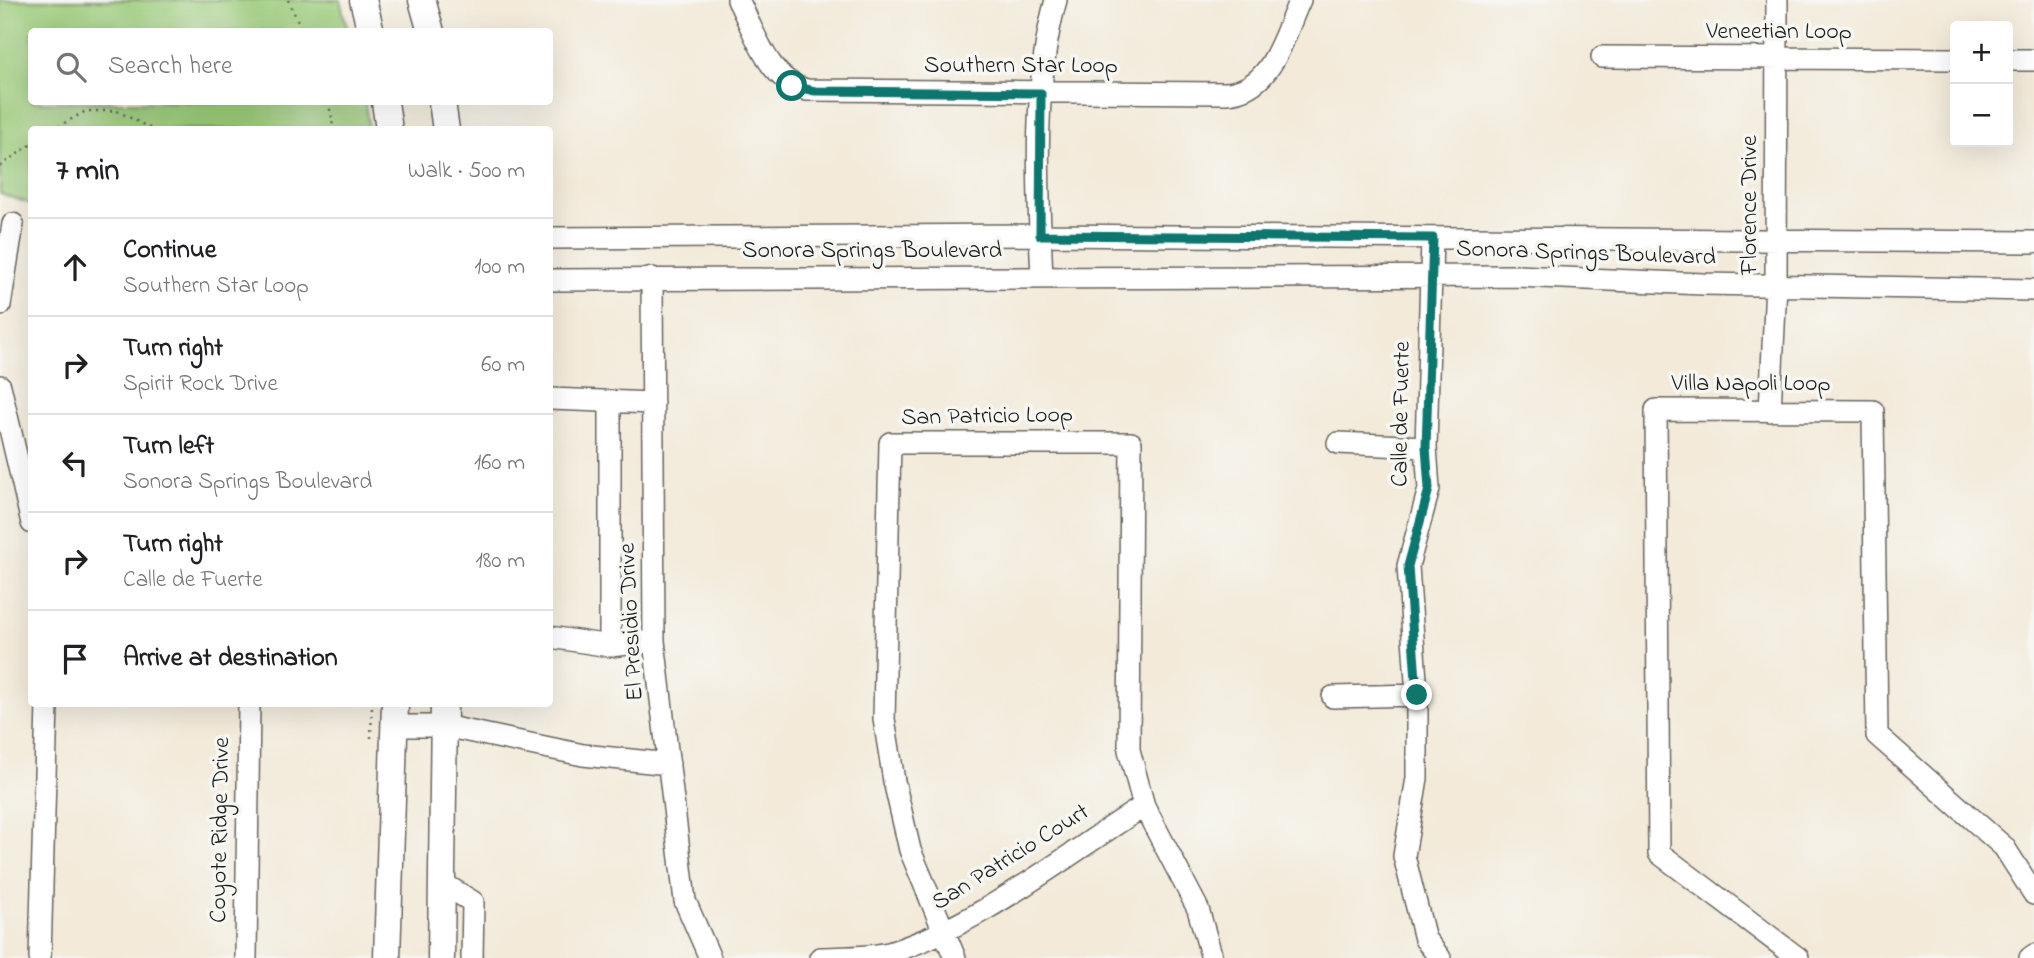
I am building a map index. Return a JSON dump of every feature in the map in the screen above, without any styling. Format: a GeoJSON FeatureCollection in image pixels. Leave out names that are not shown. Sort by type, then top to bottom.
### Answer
{"type":"FeatureCollection","features":[{"type":"Feature","properties":{"kind":"main road"},"geometry":{"type":"LineString","coordinates":[[363,0],[370,28]]}},
{"type":"Feature","properties":{"kind":"main road"},"geometry":{"type":"LineString","coordinates":[[422,0],[430,28]]}},
{"type":"Feature","properties":{"kind":"main road"},"geometry":{"type":"LineString","coordinates":[[385,105],[388,126]]}},
{"type":"Feature","properties":{"kind":"main road"},"geometry":{"type":"LineString","coordinates":[[442,105],[445,126]]}},
{"type":"Feature","properties":{"kind":"main road"},"geometry":{"type":"LineString","coordinates":[[387,958],[395,715]]}},
{"type":"Feature","properties":{"kind":"main road"},"geometry":{"type":"LineString","coordinates":[[441,958],[444,715]]}},
{"type":"Feature","properties":{"kind":"street","name":"Southern Star Loop"},"geometry":{"type":"LineString","coordinates":[[738,0],[774,69],[785,81],[799,88],[1041,93],[1226,93],[1251,88],[1266,73],[1300,0]]}},
{"type":"Feature","properties":{"kind":"street"},"geometry":{"type":"LineString","coordinates":[[1042,277],[1041,93],[1047,38],[1056,0]]}},
{"type":"Feature","properties":{"kind":"street","name":"Florence Drive"},"geometry":{"type":"LineString","coordinates":[[1770,411],[1776,284],[1777,0]]}},
{"type":"Feature","properties":{"kind":"street","name":"Veneetian Loop"},"geometry":{"type":"LineString","coordinates":[[1602,57],[1950,60]]}},
{"type":"Feature","properties":{"kind":"street"},"geometry":{"type":"LineString","coordinates":[[2013,60],[2034,60]]}},
{"type":"Feature","properties":{"kind":"street"},"geometry":{"type":"LineString","coordinates":[[0,305],[15,224]]}},
{"type":"Feature","properties":{"kind":"street","name":"Sonora Springs Boulevard"},"geometry":{"type":"LineString","coordinates":[[553,238],[1040,235],[2034,242]]}},
{"type":"Feature","properties":{"kind":"street","name":"Calle de Fuerte"},"geometry":{"type":"LineString","coordinates":[[1433,238],[1426,447],[1429,489],[1408,566],[1417,695],[1417,778],[1404,856],[1425,939],[1440,958]]}},
{"type":"Feature","properties":{"kind":"street","name":"Sonora Springs Boulevard"},"geometry":{"type":"LineString","coordinates":[[553,280],[1431,276],[2034,290]]}},
{"type":"Feature","properties":{"kind":"street","name":"El Presidio Drive"},"geometry":{"type":"LineString","coordinates":[[652,278],[654,641],[685,901],[710,958]]}},
{"type":"Feature","properties":{"kind":"street"},"geometry":{"type":"LineString","coordinates":[[0,386],[28,506]]}},
{"type":"Feature","properties":{"kind":"street"},"geometry":{"type":"LineString","coordinates":[[553,400],[653,403]]}},
{"type":"Feature","properties":{"kind":"street"},"geometry":{"type":"LineString","coordinates":[[610,401],[610,646]]}},
{"type":"Feature","properties":{"kind":"street","name":"Villa Napoli Loop"},"geometry":{"type":"LineString","coordinates":[[1798,958],[1658,853],[1656,410],[1873,411],[1877,735],[2004,847],[2034,894]]}},
{"type":"Feature","properties":{"kind":"street","name":"San Patricio Loop"},"geometry":{"type":"LineString","coordinates":[[944,932],[910,850],[894,782],[884,719],[890,443],[1131,443],[1129,750],[1144,806]]}},
{"type":"Feature","properties":{"kind":"street"},"geometry":{"type":"LineString","coordinates":[[1338,443],[1426,447]]}},
{"type":"Feature","properties":{"kind":"street"},"geometry":{"type":"LineString","coordinates":[[553,637],[610,646],[654,641]]}},
{"type":"Feature","properties":{"kind":"street"},"geometry":{"type":"LineString","coordinates":[[1333,697],[1417,695]]}},
{"type":"Feature","properties":{"kind":"street"},"geometry":{"type":"LineString","coordinates":[[40,958],[47,707]]}},
{"type":"Feature","properties":{"kind":"street","name":"Coyote Ridge Drive"},"geometry":{"type":"LineString","coordinates":[[246,958],[249,707]]}},
{"type":"Feature","properties":{"kind":"street"},"geometry":{"type":"LineString","coordinates":[[395,715],[444,715],[583,755],[668,764]]}},
{"type":"Feature","properties":{"kind":"street"},"geometry":{"type":"LineString","coordinates":[[1144,806],[1198,909],[1212,958]]}},
{"type":"Feature","properties":{"kind":"street","name":"San Patricio Court"},"geometry":{"type":"LineString","coordinates":[[820,958],[886,954],[944,932],[1018,889],[1144,806]]}},
{"type":"Feature","properties":{"kind":"street"},"geometry":{"type":"LineString","coordinates":[[442,883],[473,902],[472,958]]}},
{"type":"Feature","properties":{"kind":"street"},"geometry":{"type":"LineString","coordinates":[[944,932],[955,958]]}},
{"type":"Feature","properties":{"kind":"path"},"geometry":{"type":"LineString","coordinates":[[288,0],[301,28]]}},
{"type":"Feature","properties":{"kind":"path"},"geometry":{"type":"LineString","coordinates":[[329,105],[332,126]]}},
{"type":"Feature","properties":{"kind":"path"},"geometry":{"type":"LineString","coordinates":[[59,126],[86,111],[117,111],[146,126]]}},
{"type":"Feature","properties":{"kind":"path"},"geometry":{"type":"LineString","coordinates":[[0,166],[28,147]]}},
{"type":"Feature","properties":{"kind":"green space"},"geometry":{"type":"Polygon","coordinates":[[[0,0],[340,0],[347,28],[28,28],[28,105],[365,105],[369,126],[28,126],[28,203],[0,194],[0,0]]]}},
{"type":"Feature","properties":{"kind":"route"},"geometry":{"type":"LineString","coordinates":[[792,86],[815,91],[1041,93],[1040,235],[1433,238],[1426,447],[1429,489],[1408,566],[1417,695]]}}]}
